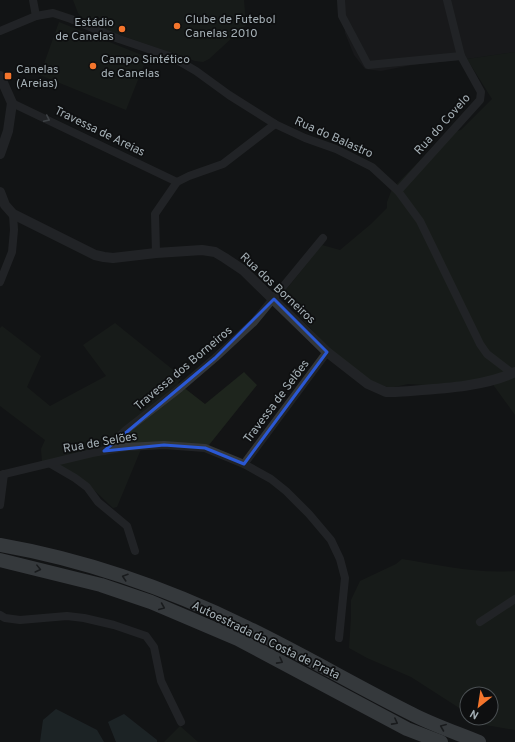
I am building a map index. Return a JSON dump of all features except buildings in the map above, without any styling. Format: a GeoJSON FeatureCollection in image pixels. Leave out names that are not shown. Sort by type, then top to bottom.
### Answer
{"type":"FeatureCollection","features":[{"type":"Feature","properties":{"kind":"highway","name":"Autoestrada da Costa de Prata"},"geometry":{"type":"LineString","coordinates":[[0,545],[49,555],[108,571],[164,591],[246,627],[414,715],[479,742]]}},
{"type":"Feature","properties":{"kind":"highway","name":"Autoestrada da Costa de Prata"},"geometry":{"type":"LineString","coordinates":[[0,560],[102,585],[151,602],[238,639],[407,729],[441,742]]}},
{"type":"Feature","properties":{"kind":"street"},"geometry":{"type":"LineString","coordinates":[[33,0],[36,16]]}},
{"type":"Feature","properties":{"kind":"street"},"geometry":{"type":"LineString","coordinates":[[340,0],[342,16],[368,65],[461,56]]}},
{"type":"Feature","properties":{"kind":"street","name":"Rua do Covelo"},"geometry":{"type":"LineString","coordinates":[[398,191],[480,100],[481,92],[461,56],[447,0]]}},
{"type":"Feature","properties":{"kind":"street"},"geometry":{"type":"LineString","coordinates":[[0,31],[36,16],[53,13],[71,19],[119,39],[172,57],[196,71],[228,95],[275,124]]}},
{"type":"Feature","properties":{"kind":"street"},"geometry":{"type":"LineString","coordinates":[[0,76],[12,103],[8,131],[0,154]]}},
{"type":"Feature","properties":{"kind":"street","name":"Travessa de Areias"},"geometry":{"type":"LineString","coordinates":[[12,103],[177,182]]}},
{"type":"Feature","properties":{"kind":"street","name":"Rua do Balastro"},"geometry":{"type":"LineString","coordinates":[[177,182],[223,164],[275,124],[305,138],[336,149],[372,167],[398,191],[420,222],[480,344],[487,354],[514,372]]}},
{"type":"Feature","properties":{"kind":"street"},"geometry":{"type":"LineString","coordinates":[[156,253],[155,214],[177,182]]}},
{"type":"Feature","properties":{"kind":"street"},"geometry":{"type":"LineString","coordinates":[[0,192],[6,205],[13,214],[14,230],[12,252],[0,282]]}},
{"type":"Feature","properties":{"kind":"street","name":"Rua dos Borneiros"},"geometry":{"type":"LineString","coordinates":[[13,214],[95,255],[104,257],[113,258],[202,250],[215,252],[243,270],[327,352],[368,384],[386,392],[465,384],[493,379],[514,372]]}},
{"type":"Feature","properties":{"kind":"street","name":"Travessa dos Borneiros"},"geometry":{"type":"LineString","coordinates":[[104,451],[126,430],[215,358],[254,322],[323,238]]}},
{"type":"Feature","properties":{"kind":"street","name":"Travessa de Selões"},"geometry":{"type":"LineString","coordinates":[[244,464],[327,352]]}},
{"type":"Feature","properties":{"kind":"street","name":"Rua de Selões"},"geometry":{"type":"LineString","coordinates":[[2,475],[104,451],[126,447],[164,445],[205,448],[244,464],[271,479],[286,491],[309,514],[330,540],[340,559],[345,578],[338,638]]}},
{"type":"Feature","properties":{"kind":"street"},"geometry":{"type":"LineString","coordinates":[[51,464],[87,486],[98,502],[127,526],[135,551]]}},
{"type":"Feature","properties":{"kind":"street"},"geometry":{"type":"LineString","coordinates":[[0,505],[2,475]]}},
{"type":"Feature","properties":{"kind":"street"},"geometry":{"type":"LineString","coordinates":[[480,622],[515,599]]}},
{"type":"Feature","properties":{"kind":"street"},"geometry":{"type":"LineString","coordinates":[[0,615],[5,618],[20,620],[67,616],[84,618],[114,625],[146,636],[154,647],[161,681],[181,722]]}},
{"type":"Feature","properties":{"kind":"highlighted area"},"geometry":{"type":"Polygon","coordinates":[[[274,299],[327,352],[244,464],[205,448],[164,445],[104,451],[215,358],[274,299]]]}},
{"type":"Feature","properties":{"kind":"shaded area"},"geometry":{"type":"Polygon","coordinates":[[[73,0],[244,0],[246,25],[209,59],[203,62],[195,61],[88,24],[78,13],[73,0]]]}},
{"type":"Feature","properties":{"kind":"shaded area"},"geometry":{"type":"Polygon","coordinates":[[[343,0],[515,0],[515,52],[412,65],[381,71],[365,69],[354,55],[345,33],[343,0]]]}},
{"type":"Feature","properties":{"kind":"shaded area","name":"Campo Sintético de Canelas"},"geometry":{"type":"Polygon","coordinates":[[[59,22],[147,57],[126,110],[40,75],[59,22]]]}},
{"type":"Feature","properties":{"kind":"shaded area"},"geometry":{"type":"Polygon","coordinates":[[[515,52],[515,415],[489,379],[426,385],[408,384],[390,388],[369,380],[339,360],[281,296],[322,245],[340,250],[371,224],[387,208],[387,202],[392,189],[430,150],[449,133],[461,130],[492,99],[467,59],[515,52]]]}},
{"type":"Feature","properties":{"kind":"shaded area"},"geometry":{"type":"Polygon","coordinates":[[[115,323],[182,377],[178,383],[205,404],[244,372],[257,385],[209,445],[194,448],[144,442],[117,507],[113,508],[95,491],[42,462],[41,449],[45,440],[0,406],[0,328],[2,326],[41,356],[27,387],[50,406],[106,376],[83,345],[115,323]]]}},
{"type":"Feature","properties":{"kind":"shaded area"},"geometry":{"type":"Polygon","coordinates":[[[402,559],[472,570],[501,572],[515,571],[515,730],[492,726],[499,726],[499,686],[459,686],[459,708],[411,677],[367,658],[349,648],[351,600],[360,581],[396,564],[402,559]]]}},
{"type":"Feature","properties":{"kind":"shaded area"},"geometry":{"type":"Polygon","coordinates":[[[56,709],[97,730],[104,742],[40,742],[43,720],[56,709]]]}},
{"type":"Feature","properties":{"kind":"shaded area"},"geometry":{"type":"Polygon","coordinates":[[[124,714],[157,740],[157,742],[116,742],[108,722],[124,714]]]}},
{"type":"Feature","properties":{"kind":"shaded area"},"geometry":{"type":"Polygon","coordinates":[[[180,726],[198,742],[164,742],[180,726]]]}},
{"type":"Feature","properties":{"kind":"place","name":"Clube de Futebol Canelas 2010"},"geometry":{"type":"Point","coordinates":[177,26]}},
{"type":"Feature","properties":{"kind":"place","name":"Estádio de Canelas"},"geometry":{"type":"Point","coordinates":[122,29]}},
{"type":"Feature","properties":{"kind":"place","name":"Campo Sintético de Canelas"},"geometry":{"type":"Point","coordinates":[93,66]}},
{"type":"Feature","properties":{"kind":"place","name":"Canelas (Areias)"},"geometry":{"type":"Point","coordinates":[8,76]}}]}
